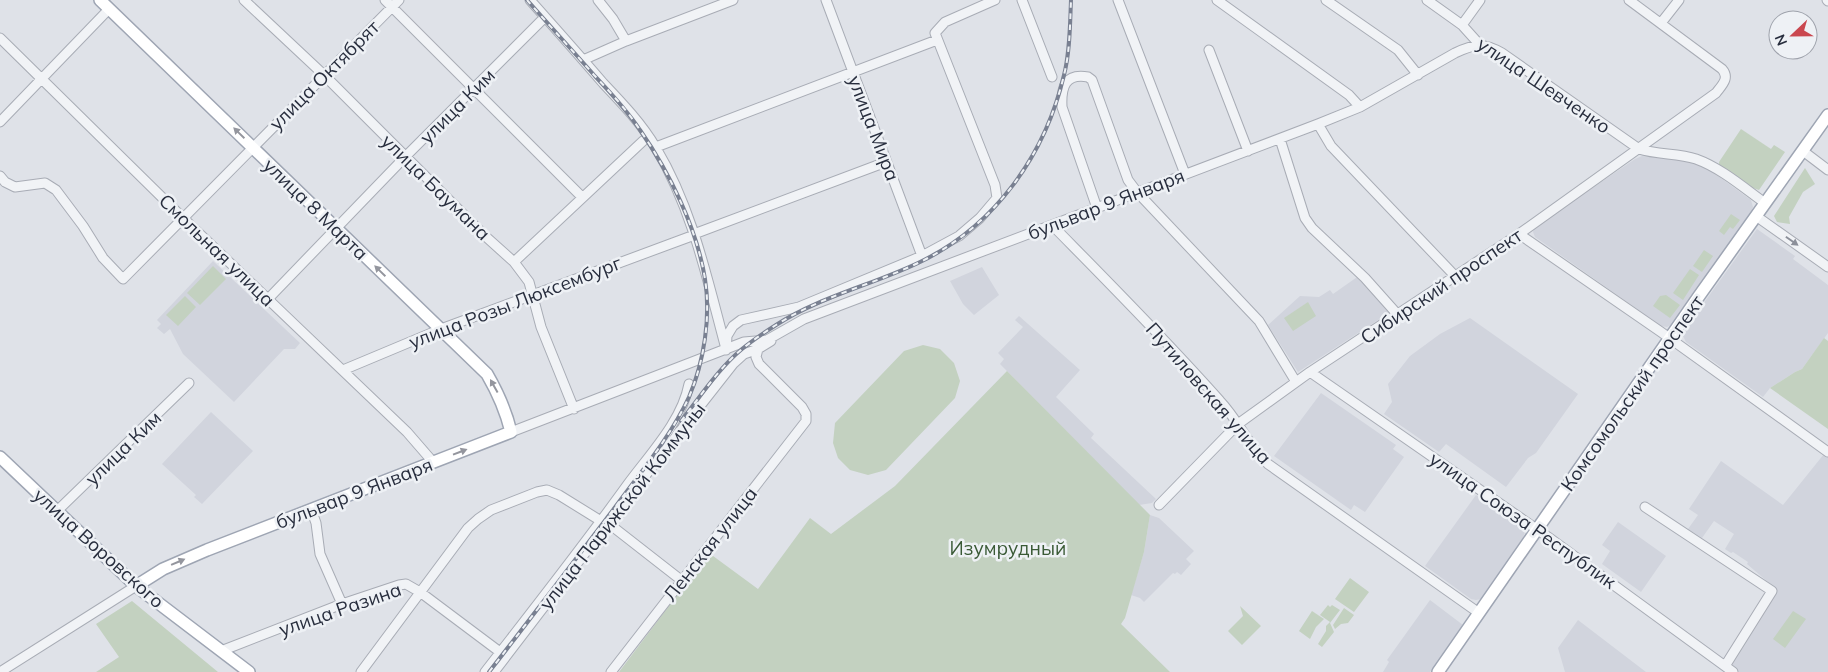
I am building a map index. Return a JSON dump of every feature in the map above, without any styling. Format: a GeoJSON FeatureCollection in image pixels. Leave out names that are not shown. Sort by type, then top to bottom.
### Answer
{"type":"FeatureCollection","features":[{"type":"Feature","properties":{"kind":"main road","name":"улица 8 Марта"},"geometry":{"type":"LineString","coordinates":[[100,0],[488,374],[507,416],[511,432]]}},
{"type":"Feature","properties":{"kind":"main road","name":"Комсомольский проспект"},"geometry":{"type":"LineString","coordinates":[[1438,672],[1828,115]]}},
{"type":"Feature","properties":{"kind":"main road","name":"бульвар 9 Января"},"geometry":{"type":"LineString","coordinates":[[136,586],[163,569],[511,432]]}},
{"type":"Feature","properties":{"kind":"main road","name":"улица Воровского"},"geometry":{"type":"LineString","coordinates":[[0,458],[136,586],[249,672]]}},
{"type":"Feature","properties":{"kind":"street","name":"улица Баумана"},"geometry":{"type":"LineString","coordinates":[[244,0],[324,75],[484,235],[514,262],[529,282],[541,327],[574,409]]}},
{"type":"Feature","properties":{"kind":"street"},"geometry":{"type":"LineString","coordinates":[[385,0],[396,3],[474,89],[582,197]]}},
{"type":"Feature","properties":{"kind":"street"},"geometry":{"type":"LineString","coordinates":[[530,0],[625,107],[656,147],[671,178],[707,273],[712,301],[726,350]]}},
{"type":"Feature","properties":{"kind":"street"},"geometry":{"type":"LineString","coordinates":[[598,0],[613,19],[626,41]]}},
{"type":"Feature","properties":{"kind":"street"},"geometry":{"type":"LineString","coordinates":[[583,60],[626,41],[733,0]]}},
{"type":"Feature","properties":{"kind":"street","name":"улица Мира"},"geometry":{"type":"LineString","coordinates":[[826,0],[922,256]]}},
{"type":"Feature","properties":{"kind":"street"},"geometry":{"type":"LineString","coordinates":[[656,147],[852,72],[936,36],[945,22],[995,0]]}},
{"type":"Feature","properties":{"kind":"street"},"geometry":{"type":"LineString","coordinates":[[1022,0],[1052,77]]}},
{"type":"Feature","properties":{"kind":"street"},"geometry":{"type":"LineString","coordinates":[[1118,0],[1185,174]]}},
{"type":"Feature","properties":{"kind":"street"},"geometry":{"type":"LineString","coordinates":[[1217,0],[1230,4],[1349,95],[1360,107]]}},
{"type":"Feature","properties":{"kind":"street"},"geometry":{"type":"LineString","coordinates":[[1326,0],[1398,50],[1418,75]]}},
{"type":"Feature","properties":{"kind":"street","name":"улица Шевченко"},"geometry":{"type":"LineString","coordinates":[[1427,0],[1462,25],[1480,45],[1490,47],[1502,53],[1639,150]]}},
{"type":"Feature","properties":{"kind":"street"},"geometry":{"type":"LineString","coordinates":[[1462,25],[1480,0]]}},
{"type":"Feature","properties":{"kind":"street"},"geometry":{"type":"LineString","coordinates":[[1629,0],[1661,22],[1679,0]]}},
{"type":"Feature","properties":{"kind":"street","name":"улица Октябрят"},"geometry":{"type":"LineString","coordinates":[[0,176],[5,182],[15,186],[45,183],[56,190],[83,226],[103,258],[124,279],[396,3]]}},
{"type":"Feature","properties":{"kind":"street"},"geometry":{"type":"LineString","coordinates":[[0,122],[110,9]]}},
{"type":"Feature","properties":{"kind":"street","name":"улица Ким"},"geometry":{"type":"LineString","coordinates":[[268,299],[335,228],[541,21]]}},
{"type":"Feature","properties":{"kind":"street","name":"Сибирский проспект"},"geometry":{"type":"LineString","coordinates":[[1159,505],[1238,424],[1310,372],[1519,234],[1639,150],[1716,93],[1725,82],[1726,73],[1661,22]]}},
{"type":"Feature","properties":{"kind":"street"},"geometry":{"type":"LineString","coordinates":[[726,350],[727,336],[733,326],[741,320],[799,306],[922,256],[959,236],[980,218],[997,198],[995,184],[936,36]]}},
{"type":"Feature","properties":{"kind":"street","name":"Смольная улица"},"geometry":{"type":"LineString","coordinates":[[0,38],[183,218],[407,432],[433,462]]}},
{"type":"Feature","properties":{"kind":"street","name":"бульвар 9 Января"},"geometry":{"type":"LineString","coordinates":[[511,432],[744,342],[766,340],[777,336],[788,327],[804,319],[1318,124],[1360,107],[1455,52],[1469,46],[1480,45]]}},
{"type":"Feature","properties":{"kind":"street"},"geometry":{"type":"LineString","coordinates":[[1209,50],[1248,151]]}},
{"type":"Feature","properties":{"kind":"street"},"geometry":{"type":"LineString","coordinates":[[1097,208],[1062,107],[1063,91],[1068,79],[1082,76],[1092,80],[1128,180],[1137,192],[1259,321],[1296,382]]}},
{"type":"Feature","properties":{"kind":"street"},"geometry":{"type":"LineString","coordinates":[[1318,124],[1331,146],[1456,277]]}},
{"type":"Feature","properties":{"kind":"street"},"geometry":{"type":"LineString","coordinates":[[1280,139],[1305,218],[1312,228],[1365,278],[1398,315]]}},
{"type":"Feature","properties":{"kind":"street"},"geometry":{"type":"LineString","coordinates":[[514,262],[643,141]]}},
{"type":"Feature","properties":{"kind":"street"},"geometry":{"type":"LineString","coordinates":[[1639,150],[1697,159],[1711,165],[1766,203]]}},
{"type":"Feature","properties":{"kind":"street"},"geometry":{"type":"LineString","coordinates":[[1803,151],[1828,170]]}},
{"type":"Feature","properties":{"kind":"street","name":"улица Розы Люксембург"},"geometry":{"type":"LineString","coordinates":[[343,370],[441,329],[886,162]]}},
{"type":"Feature","properties":{"kind":"street"},"geometry":{"type":"LineString","coordinates":[[1756,216],[1828,267]]}},
{"type":"Feature","properties":{"kind":"street","name":"Путиловская улица"},"geometry":{"type":"LineString","coordinates":[[1052,225],[1179,355],[1227,408],[1248,441],[1268,464],[1479,613]]}},
{"type":"Feature","properties":{"kind":"street"},"geometry":{"type":"LineString","coordinates":[[1519,234],[1828,452]]}},
{"type":"Feature","properties":{"kind":"street","name":"улица Парижской Коммуны"},"geometry":{"type":"LineString","coordinates":[[485,672],[733,364],[744,354],[758,349],[777,336]]}},
{"type":"Feature","properties":{"kind":"street","name":"Ленская улица"},"geometry":{"type":"LineString","coordinates":[[611,672],[806,421],[806,414],[802,407],[759,364],[756,357],[758,349]]}},
{"type":"Feature","properties":{"kind":"street","name":"улица Союза Республик"},"geometry":{"type":"LineString","coordinates":[[1310,372],[1537,530],[1733,672]]}},
{"type":"Feature","properties":{"kind":"street","name":"улица Ким"},"geometry":{"type":"LineString","coordinates":[[56,512],[189,383]]}},
{"type":"Feature","properties":{"kind":"street","name":"улица Парижской Коммуны"},"geometry":{"type":"LineString","coordinates":[[494,672],[605,522],[667,431],[687,395],[690,384]]}},
{"type":"Feature","properties":{"kind":"street"},"geometry":{"type":"LineString","coordinates":[[361,672],[468,528],[491,510],[537,492],[547,490],[559,494],[605,522],[681,580]]}},
{"type":"Feature","properties":{"kind":"street"},"geometry":{"type":"LineString","coordinates":[[1644,507],[1772,591],[1725,666]]}},
{"type":"Feature","properties":{"kind":"street"},"geometry":{"type":"LineString","coordinates":[[311,510],[316,523],[320,554],[342,604]]}},
{"type":"Feature","properties":{"kind":"street","name":"улица Разина"},"geometry":{"type":"LineString","coordinates":[[221,651],[342,604],[406,584],[420,592],[500,652]]}},
{"type":"Feature","properties":{"kind":"street","name":"бульвар 9 Января"},"geometry":{"type":"LineString","coordinates":[[0,672],[136,586]]}},
{"type":"Feature","properties":{"kind":"shaded area"},"geometry":{"type":"Polygon","coordinates":[[[1642,156],[1681,160],[1698,164],[1714,173],[1751,200],[1753,207],[1671,325],[1667,327],[1661,326],[1535,237],[1533,232],[1535,227],[1642,156]]]}},
{"type":"Feature","properties":{"kind":"shaded area"},"geometry":{"type":"Polygon","coordinates":[[[1757,229],[1795,256],[1793,259],[1828,285],[1828,333],[1802,369],[1770,388],[1763,397],[1686,342],[1683,336],[1685,329],[1757,229]]]}},
{"type":"Feature","properties":{"kind":"shaded area"},"geometry":{"type":"Polygon","coordinates":[[[213,261],[300,343],[295,349],[284,349],[234,402],[183,354],[170,329],[164,334],[157,328],[161,324],[157,320],[213,261]]]}},
{"type":"Feature","properties":{"kind":"shaded area"},"geometry":{"type":"Polygon","coordinates":[[[982,267],[999,295],[974,315],[963,304],[950,281],[982,267]]]}},
{"type":"Feature","properties":{"kind":"shaded area"},"geometry":{"type":"Polygon","coordinates":[[[1360,275],[1389,313],[1298,372],[1268,325],[1300,296],[1319,297],[1330,290],[1333,294],[1360,275]]]}},
{"type":"Feature","properties":{"kind":"shaded area"},"geometry":{"type":"Polygon","coordinates":[[[1019,316],[1080,370],[1056,397],[1094,434],[1091,438],[1156,499],[1152,503],[1139,505],[1000,364],[1004,359],[998,353],[1023,327],[1015,320],[1019,316]]]}},
{"type":"Feature","properties":{"kind":"shaded area"},"geometry":{"type":"Polygon","coordinates":[[[1470,318],[1578,394],[1536,453],[1528,458],[1506,487],[1446,444],[1439,452],[1384,414],[1392,402],[1388,384],[1410,356],[1440,334],[1470,318]]]}},
{"type":"Feature","properties":{"kind":"shaded area"},"geometry":{"type":"Polygon","coordinates":[[[1321,393],[1396,445],[1393,449],[1404,457],[1365,512],[1354,505],[1351,510],[1274,456],[1321,393]]]}},
{"type":"Feature","properties":{"kind":"shaded area"},"geometry":{"type":"Polygon","coordinates":[[[211,412],[253,451],[202,504],[194,497],[196,495],[162,464],[211,412]]]}},
{"type":"Feature","properties":{"kind":"shaded area"},"geometry":{"type":"Polygon","coordinates":[[[1824,454],[1828,457],[1828,672],[1739,672],[1728,664],[1776,589],[1747,564],[1748,562],[1725,549],[1734,534],[1714,521],[1702,538],[1688,529],[1698,515],[1689,509],[1721,461],[1783,505],[1824,454]]]}},
{"type":"Feature","properties":{"kind":"shaded area"},"geometry":{"type":"Polygon","coordinates":[[[1476,495],[1522,527],[1525,532],[1523,538],[1481,599],[1476,600],[1471,599],[1425,566],[1476,495]]]}},
{"type":"Feature","properties":{"kind":"shaded area"},"geometry":{"type":"Polygon","coordinates":[[[1150,515],[1159,518],[1194,551],[1186,559],[1191,564],[1181,575],[1177,572],[1173,573],[1144,602],[1140,598],[1131,595],[1144,552],[1150,515]]]}},
{"type":"Feature","properties":{"kind":"shaded area"},"geometry":{"type":"Polygon","coordinates":[[[1618,522],[1666,556],[1641,592],[1602,564],[1610,551],[1602,545],[1618,522]]]}},
{"type":"Feature","properties":{"kind":"shaded area"},"geometry":{"type":"Polygon","coordinates":[[[1430,600],[1463,625],[1430,672],[1383,672],[1389,662],[1387,660],[1430,600]]]}},
{"type":"Feature","properties":{"kind":"shaded area"},"geometry":{"type":"Polygon","coordinates":[[[1578,620],[1646,672],[1565,672],[1558,648],[1578,620]]]}},
{"type":"Feature","properties":{"kind":"green space"},"geometry":{"type":"Polygon","coordinates":[[[1741,129],[1771,149],[1774,145],[1785,152],[1759,190],[1750,187],[1719,166],[1719,162],[1741,129]]]}},
{"type":"Feature","properties":{"kind":"green space"},"geometry":{"type":"Polygon","coordinates":[[[1805,168],[1815,184],[1803,192],[1789,217],[1790,224],[1777,222],[1774,216],[1805,168]]]}},
{"type":"Feature","properties":{"kind":"green space"},"geometry":{"type":"Polygon","coordinates":[[[1731,214],[1740,220],[1733,229],[1730,227],[1724,235],[1719,231],[1731,214]]]}},
{"type":"Feature","properties":{"kind":"green space"},"geometry":{"type":"Polygon","coordinates":[[[1704,250],[1713,256],[1702,272],[1693,266],[1704,250]]]}},
{"type":"Feature","properties":{"kind":"green space"},"geometry":{"type":"Polygon","coordinates":[[[213,266],[226,279],[200,305],[187,293],[213,266]]]}},
{"type":"Feature","properties":{"kind":"green space"},"geometry":{"type":"Polygon","coordinates":[[[1690,269],[1699,275],[1683,300],[1673,293],[1690,269]]]}},
{"type":"Feature","properties":{"kind":"green space"},"geometry":{"type":"Polygon","coordinates":[[[1666,295],[1680,305],[1670,318],[1653,306],[1660,296],[1666,295]]]}},
{"type":"Feature","properties":{"kind":"green space"},"geometry":{"type":"Polygon","coordinates":[[[185,296],[196,307],[178,326],[166,315],[185,296]]]}},
{"type":"Feature","properties":{"kind":"green space"},"geometry":{"type":"Polygon","coordinates":[[[1308,302],[1316,316],[1293,331],[1284,318],[1308,302]]]}},
{"type":"Feature","properties":{"kind":"green space"},"geometry":{"type":"Polygon","coordinates":[[[1824,338],[1828,341],[1828,429],[1770,388],[1802,369],[1824,338]]]}},
{"type":"Feature","properties":{"kind":"green space"},"geometry":{"type":"Polygon","coordinates":[[[923,345],[940,349],[954,363],[960,381],[955,398],[886,470],[868,475],[850,470],[838,458],[833,443],[835,423],[904,351],[923,345]]]}},
{"type":"Feature","properties":{"kind":"green space","name":"Изумрудный"},"geometry":{"type":"Polygon","coordinates":[[[1007,371],[1150,515],[1144,552],[1125,618],[1121,624],[1170,672],[619,672],[709,553],[758,589],[810,518],[831,534],[895,486],[1007,371]]]}},
{"type":"Feature","properties":{"kind":"green space"},"geometry":{"type":"Polygon","coordinates":[[[1350,578],[1369,592],[1354,612],[1335,599],[1350,578]]]}},
{"type":"Feature","properties":{"kind":"green space"},"geometry":{"type":"Polygon","coordinates":[[[132,601],[218,672],[96,672],[119,657],[96,624],[132,601]]]}},
{"type":"Feature","properties":{"kind":"green space"},"geometry":{"type":"Polygon","coordinates":[[[1328,605],[1330,607],[1332,605],[1340,610],[1330,623],[1334,632],[1322,647],[1318,644],[1326,631],[1326,626],[1330,622],[1320,615],[1328,605]]]}},
{"type":"Feature","properties":{"kind":"green space"},"geometry":{"type":"Polygon","coordinates":[[[1240,606],[1261,626],[1242,645],[1228,631],[1243,616],[1240,606]]]}},
{"type":"Feature","properties":{"kind":"green space"},"geometry":{"type":"Polygon","coordinates":[[[1344,608],[1354,615],[1348,623],[1341,624],[1335,629],[1333,625],[1344,608]]]}},
{"type":"Feature","properties":{"kind":"green space"},"geometry":{"type":"Polygon","coordinates":[[[1312,611],[1324,619],[1316,627],[1310,639],[1299,631],[1312,611]]]}},
{"type":"Feature","properties":{"kind":"green space"},"geometry":{"type":"Polygon","coordinates":[[[1793,611],[1806,619],[1785,648],[1773,639],[1793,611]]]}},
{"type":"Feature","properties":{"kind":"railway"},"geometry":{"type":"LineString","coordinates":[[489,672],[613,510],[673,427],[689,397],[699,369],[707,324],[707,294],[696,240],[671,182],[651,146],[624,108],[527,0]]}},
{"type":"Feature","properties":{"kind":"railway"},"geometry":{"type":"LineString","coordinates":[[681,421],[725,365],[763,333],[810,307],[918,263],[945,248],[970,230],[993,209],[1029,161],[1044,133],[1055,105],[1067,57],[1071,0]]}}]}
